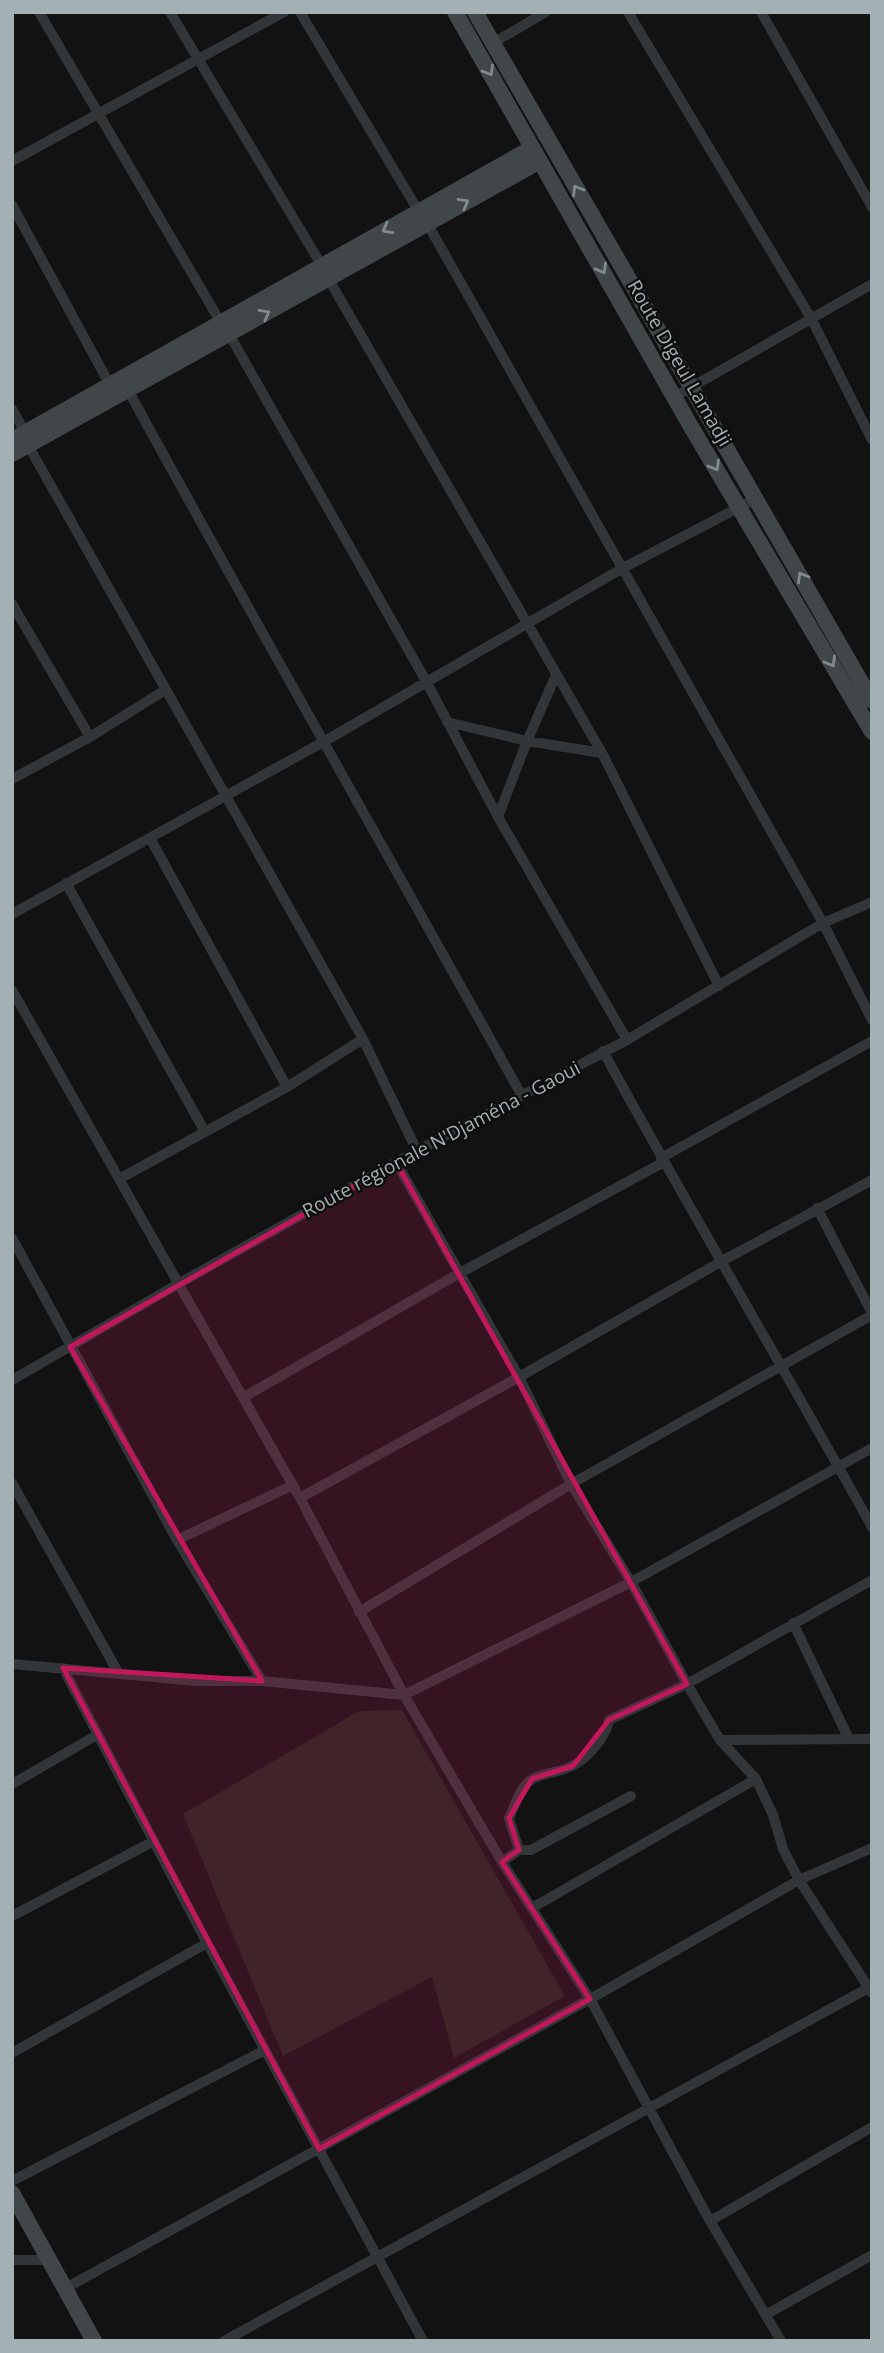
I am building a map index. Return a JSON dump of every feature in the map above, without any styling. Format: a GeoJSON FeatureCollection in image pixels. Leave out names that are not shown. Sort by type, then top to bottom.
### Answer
{"type":"FeatureCollection","features":[{"type":"Feature","properties":{"kind":"main road","name":"Route Digeul Lamadji"},"geometry":{"type":"LineString","coordinates":[[455,12],[674,397],[872,732]]}},
{"type":"Feature","properties":{"kind":"main road","name":"Route Digeul Lamadji"},"geometry":{"type":"LineString","coordinates":[[475,12],[872,701]]}},
{"type":"Feature","properties":{"kind":"main road"},"geometry":{"type":"LineString","coordinates":[[12,454],[22,439],[110,385],[225,328],[536,154]]}},
{"type":"Feature","properties":{"kind":"main road"},"geometry":{"type":"LineString","coordinates":[[22,439],[128,390],[225,328]]}},
{"type":"Feature","properties":{"kind":"main road"},"geometry":{"type":"LineString","coordinates":[[12,2193],[94,2341]]}},
{"type":"Feature","properties":{"kind":"street"},"geometry":{"type":"LineString","coordinates":[[39,12],[225,328],[426,681],[498,817],[627,1040]]}},
{"type":"Feature","properties":{"kind":"street"},"geometry":{"type":"LineString","coordinates":[[170,12],[325,272],[602,753],[719,986]]}},
{"type":"Feature","properties":{"kind":"street"},"geometry":{"type":"LineString","coordinates":[[12,161],[284,12]]}},
{"type":"Feature","properties":{"kind":"street"},"geometry":{"type":"LineString","coordinates":[[300,12],[423,218],[623,568],[823,923],[872,1020]]}},
{"type":"Feature","properties":{"kind":"street"},"geometry":{"type":"LineString","coordinates":[[493,43],[545,12]]}},
{"type":"Feature","properties":{"kind":"street"},"geometry":{"type":"LineString","coordinates":[[628,12],[811,318],[872,440]]}},
{"type":"Feature","properties":{"kind":"street"},"geometry":{"type":"LineString","coordinates":[[761,12],[872,207]]}},
{"type":"Feature","properties":{"kind":"street"},"geometry":{"type":"LineString","coordinates":[[12,205],[110,385]]}},
{"type":"Feature","properties":{"kind":"street"},"geometry":{"type":"LineString","coordinates":[[674,397],[872,284]]}},
{"type":"Feature","properties":{"kind":"street"},"geometry":{"type":"LineString","coordinates":[[128,390],[522,1096]]}},
{"type":"Feature","properties":{"kind":"street"},"geometry":{"type":"LineString","coordinates":[[12,409],[22,439],[363,1039],[417,1151]]}},
{"type":"Feature","properties":{"kind":"street"},"geometry":{"type":"LineString","coordinates":[[12,914],[325,741],[623,568],[757,498]]}},
{"type":"Feature","properties":{"kind":"street"},"geometry":{"type":"LineString","coordinates":[[12,604],[90,737]]}},
{"type":"Feature","properties":{"kind":"street"},"geometry":{"type":"LineString","coordinates":[[498,817],[556,676]]}},
{"type":"Feature","properties":{"kind":"street"},"geometry":{"type":"LineString","coordinates":[[12,779],[90,737],[165,690]]}},
{"type":"Feature","properties":{"kind":"street"},"geometry":{"type":"LineString","coordinates":[[447,722],[527,741],[602,753]]}},
{"type":"Feature","properties":{"kind":"street"},"geometry":{"type":"LineString","coordinates":[[150,838],[288,1087]]}},
{"type":"Feature","properties":{"kind":"street"},"geometry":{"type":"LineString","coordinates":[[66,883],[205,1132]]}},
{"type":"Feature","properties":{"kind":"street","name":"Route régionale N'Djaména - Gaoui"},"geometry":{"type":"LineString","coordinates":[[12,1380],[396,1162],[627,1040],[823,923],[872,902]]}},
{"type":"Feature","properties":{"kind":"street"},"geometry":{"type":"LineString","coordinates":[[12,990],[293,1485],[404,1695],[502,1862],[590,1999],[710,2221],[781,2341]]}},
{"type":"Feature","properties":{"kind":"street"},"geometry":{"type":"LineString","coordinates":[[119,1179],[288,1087],[363,1039]]}},
{"type":"Feature","properties":{"kind":"street"},"geometry":{"type":"LineString","coordinates":[[244,1397],[872,1041]]}},
{"type":"Feature","properties":{"kind":"street"},"geometry":{"type":"LineString","coordinates":[[603,1051],[872,1527]]}},
{"type":"Feature","properties":{"kind":"street"},"geometry":{"type":"LineString","coordinates":[[224,2341],[871,1989],[799,1880],[783,1849],[773,1815],[757,1779],[720,1740],[631,1582],[571,1484],[519,1377],[396,1162]]}},
{"type":"Feature","properties":{"kind":"street"},"geometry":{"type":"LineString","coordinates":[[300,1498],[817,1208],[872,1180]]}},
{"type":"Feature","properties":{"kind":"street"},"geometry":{"type":"LineString","coordinates":[[359,1612],[571,1484],[872,1314],[817,1208]]}},
{"type":"Feature","properties":{"kind":"street"},"geometry":{"type":"LineString","coordinates":[[12,1238],[177,1540],[262,1681]]}},
{"type":"Feature","properties":{"kind":"street"},"geometry":{"type":"LineString","coordinates":[[12,1664],[197,1681],[262,1681],[404,1695],[631,1582],[872,1448]]}},
{"type":"Feature","properties":{"kind":"street"},"geometry":{"type":"LineString","coordinates":[[12,1483],[119,1674]]}},
{"type":"Feature","properties":{"kind":"street"},"geometry":{"type":"LineString","coordinates":[[177,1540],[293,1485]]}},
{"type":"Feature","properties":{"kind":"street"},"geometry":{"type":"LineString","coordinates":[[519,1850],[509,1818],[523,1787],[532,1779],[573,1766],[608,1729],[609,1720],[687,1684],[872,1580]]}},
{"type":"Feature","properties":{"kind":"street"},"geometry":{"type":"LineString","coordinates":[[793,1623],[849,1739]]}},
{"type":"Feature","properties":{"kind":"street"},"geometry":{"type":"LineString","coordinates":[[63,1668],[423,2341]]}},
{"type":"Feature","properties":{"kind":"street"},"geometry":{"type":"LineString","coordinates":[[12,1784],[97,1735]]}},
{"type":"Feature","properties":{"kind":"street"},"geometry":{"type":"LineString","coordinates":[[720,1740],[872,1739]]}},
{"type":"Feature","properties":{"kind":"street"},"geometry":{"type":"LineString","coordinates":[[532,1908],[757,1779]]}},
{"type":"Feature","properties":{"kind":"street"},"geometry":{"type":"LineString","coordinates":[[502,1862],[519,1850],[531,1850],[631,1796]]}},
{"type":"Feature","properties":{"kind":"street"},"geometry":{"type":"LineString","coordinates":[[12,1916],[154,1841]]}},
{"type":"Feature","properties":{"kind":"street"},"geometry":{"type":"LineString","coordinates":[[66,2288],[590,1999],[799,1880],[872,1848]]}},
{"type":"Feature","properties":{"kind":"street"},"geometry":{"type":"LineString","coordinates":[[12,2053],[208,1942]]}},
{"type":"Feature","properties":{"kind":"street"},"geometry":{"type":"LineString","coordinates":[[12,2181],[265,2050]]}},
{"type":"Feature","properties":{"kind":"street"},"geometry":{"type":"LineString","coordinates":[[710,2221],[872,2127]]}},
{"type":"Feature","properties":{"kind":"street"},"geometry":{"type":"LineString","coordinates":[[767,2314],[872,2255]]}},
{"type":"Feature","properties":{"kind":"street"},"geometry":{"type":"LineString","coordinates":[[12,2260],[50,2260]]}},
{"type":"Feature","properties":{"kind":"highlighted area"},"geometry":{"type":"Polygon","coordinates":[[[396,1162],[687,1684],[609,1720],[573,1766],[532,1779],[509,1818],[519,1850],[502,1862],[590,1999],[319,2149],[63,1668],[262,1681],[70,1347],[396,1162]]]}},
{"type":"Feature","properties":{"kind":"shaded area"},"geometry":{"type":"Polygon","coordinates":[[[402,1710],[565,1996],[454,2058],[432,1977],[283,2056],[183,1814],[359,1711],[402,1710]]]}}]}
